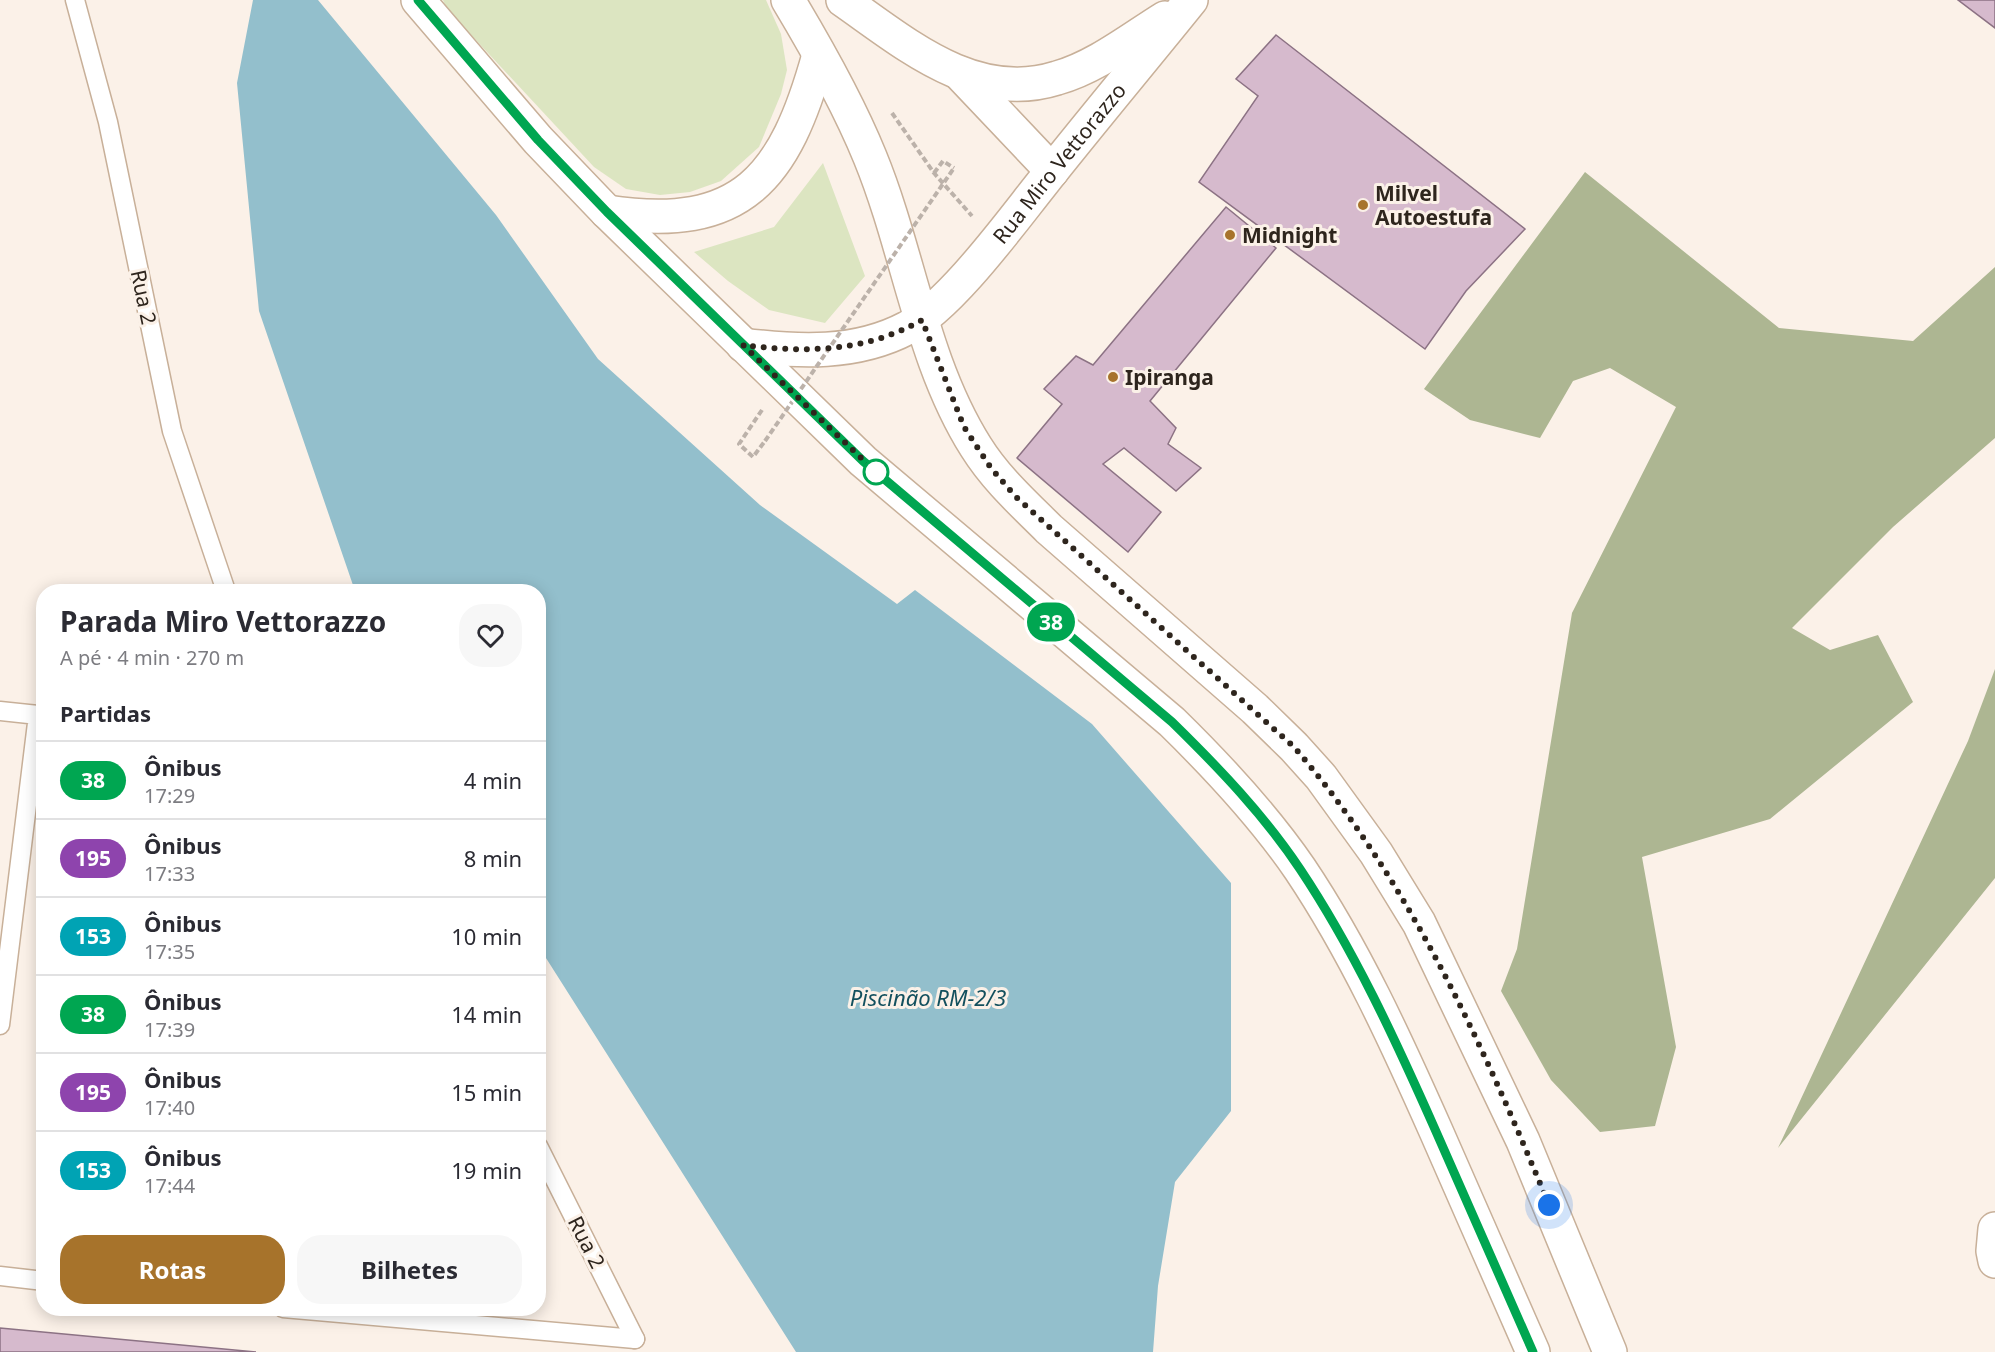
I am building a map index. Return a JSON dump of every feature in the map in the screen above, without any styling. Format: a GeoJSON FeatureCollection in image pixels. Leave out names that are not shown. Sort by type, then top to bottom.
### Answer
{"type":"FeatureCollection","features":[{"type":"Feature","properties":{"kind":"main road"},"geometry":{"type":"LineString","coordinates":[[418,0],[538,140],[607,212],[743,345],[863,461],[1172,722],[1215,764],[1259,814],[1326,909],[1371,991],[1533,1352]]}},
{"type":"Feature","properties":{"kind":"main road"},"geometry":{"type":"LineString","coordinates":[[788,0],[819,55],[870,157],[922,320],[964,427],[997,476],[1049,529],[1255,709],[1294,747],[1321,777],[1376,853],[1419,922],[1523,1141],[1610,1352]]}},
{"type":"Feature","properties":{"kind":"main road","name":"Rua Miro Vettorazzo"},"geometry":{"type":"LineString","coordinates":[[843,0],[962,76],[1005,84],[1026,84],[1058,78],[1115,49],[1190,1]]}},
{"type":"Feature","properties":{"kind":"main road","name":"Rua Miro Vettorazzo"},"geometry":{"type":"LineString","coordinates":[[743,345],[777,350],[835,349],[895,334],[922,320],[997,239],[1190,1]]}},
{"type":"Feature","properties":{"kind":"main road"},"geometry":{"type":"LineString","coordinates":[[607,212],[662,218],[689,216],[710,210],[745,191],[761,179],[786,144],[803,107],[819,55]]}},
{"type":"Feature","properties":{"kind":"main road"},"geometry":{"type":"LineString","coordinates":[[962,76],[1052,171]]}},
{"type":"Feature","properties":{"kind":"main road"},"geometry":{"type":"LineString","coordinates":[[1995,1229],[1993,1251],[1995,1261]]}},
{"type":"Feature","properties":{"kind":"lane","name":"Rua 2"},"geometry":{"type":"LineString","coordinates":[[75,0],[108,122],[172,431],[224,584]]}},
{"type":"Feature","properties":{"kind":"lane"},"geometry":{"type":"LineString","coordinates":[[0,711],[36,715]]}},
{"type":"Feature","properties":{"kind":"lane"},"geometry":{"type":"LineString","coordinates":[[0,1025],[36,731]]}},
{"type":"Feature","properties":{"kind":"lane","name":"Rua 2"},"geometry":{"type":"LineString","coordinates":[[374,1316],[635,1339],[546,1162]]}},
{"type":"Feature","properties":{"kind":"lane"},"geometry":{"type":"LineString","coordinates":[[0,1276],[36,1280]]}},
{"type":"Feature","properties":{"kind":"path"},"geometry":{"type":"LineString","coordinates":[[890,110],[934,173],[959,204],[997,239]]}},
{"type":"Feature","properties":{"kind":"path"},"geometry":{"type":"LineString","coordinates":[[749,428],[739,444],[753,457],[954,168],[943,161],[934,173]]}},
{"type":"Feature","properties":{"kind":"green space"},"geometry":{"type":"Polygon","coordinates":[[[443,0],[766,0],[781,34],[787,70],[781,94],[759,147],[721,181],[690,192],[660,195],[626,189],[594,167],[447,9],[443,0]]]}},
{"type":"Feature","properties":{"kind":"green space"},"geometry":{"type":"Polygon","coordinates":[[[823,163],[865,276],[825,323],[769,310],[728,281],[694,252],[774,227],[823,163]]]}},
{"type":"Feature","properties":{"kind":"green space"},"geometry":{"type":"Polygon","coordinates":[[[1585,172],[1779,328],[1913,341],[1995,267],[1995,438],[1893,527],[1792,628],[1830,650],[1878,635],[1913,702],[1770,819],[1642,857],[1676,1047],[1655,1126],[1600,1132],[1551,1080],[1501,991],[1517,949],[1572,613],[1676,407],[1610,368],[1573,381],[1540,438],[1470,420],[1424,389],[1585,172]]]}},
{"type":"Feature","properties":{"kind":"green space"},"geometry":{"type":"Polygon","coordinates":[[[1995,669],[1995,878],[1778,1148],[1968,741],[1995,669]]]}},
{"type":"Feature","properties":{"kind":"water","name":"Piscinão RM-2/3"},"geometry":{"type":"Polygon","coordinates":[[[253,0],[318,0],[496,215],[598,359],[760,505],[897,604],[915,590],[1092,724],[1231,883],[1231,1111],[1175,1182],[1158,1286],[1153,1352],[796,1352],[546,958],[546,584],[353,584],[259,311],[237,83],[253,0]]]}},
{"type":"Feature","properties":{"kind":"building"},"geometry":{"type":"Polygon","coordinates":[[[1958,0],[1995,0],[1995,28],[1958,0]]]}},
{"type":"Feature","properties":{"kind":"building","name":"Milvel Autoestufa"},"geometry":{"type":"Polygon","coordinates":[[[1276,35],[1525,229],[1466,291],[1425,349],[1199,182],[1258,96],[1236,79],[1276,35]]]}},
{"type":"Feature","properties":{"kind":"building","name":"Ipiranga"},"geometry":{"type":"Polygon","coordinates":[[[1226,207],[1276,248],[1150,401],[1176,428],[1168,444],[1201,468],[1176,491],[1124,448],[1103,464],[1161,512],[1128,552],[1017,458],[1062,404],[1044,389],[1076,356],[1093,365],[1226,207]]]}},
{"type":"Feature","properties":{"kind":"building"},"geometry":{"type":"Polygon","coordinates":[[[0,1328],[256,1352],[0,1352],[0,1328]]]}},
{"type":"Feature","properties":{"kind":"bus line","name":"38"},"geometry":{"type":"LineString","coordinates":[[418,0],[538,140],[607,212],[782,384],[863,461],[1172,722],[1215,764],[1259,814],[1326,909],[1371,991],[1533,1352]]}},
{"type":"Feature","properties":{"kind":"place","name":"Milvel Autoestufa"},"geometry":{"type":"Point","coordinates":[1363,205]}},
{"type":"Feature","properties":{"kind":"place","name":"Midnight"},"geometry":{"type":"Point","coordinates":[1230,235]}},
{"type":"Feature","properties":{"kind":"place","name":"Ipiranga"},"geometry":{"type":"Point","coordinates":[1113,377]}},
{"type":"Feature","properties":{"kind":"route"},"geometry":{"type":"LineString","coordinates":[[876,472],[880,476],[743,345],[777,350],[835,349],[872,342],[895,334],[922,320],[964,427],[991,468],[1016,497],[1105,579],[1255,709],[1321,777],[1347,812],[1376,853],[1419,922],[1523,1141],[1549,1205]]}}]}
